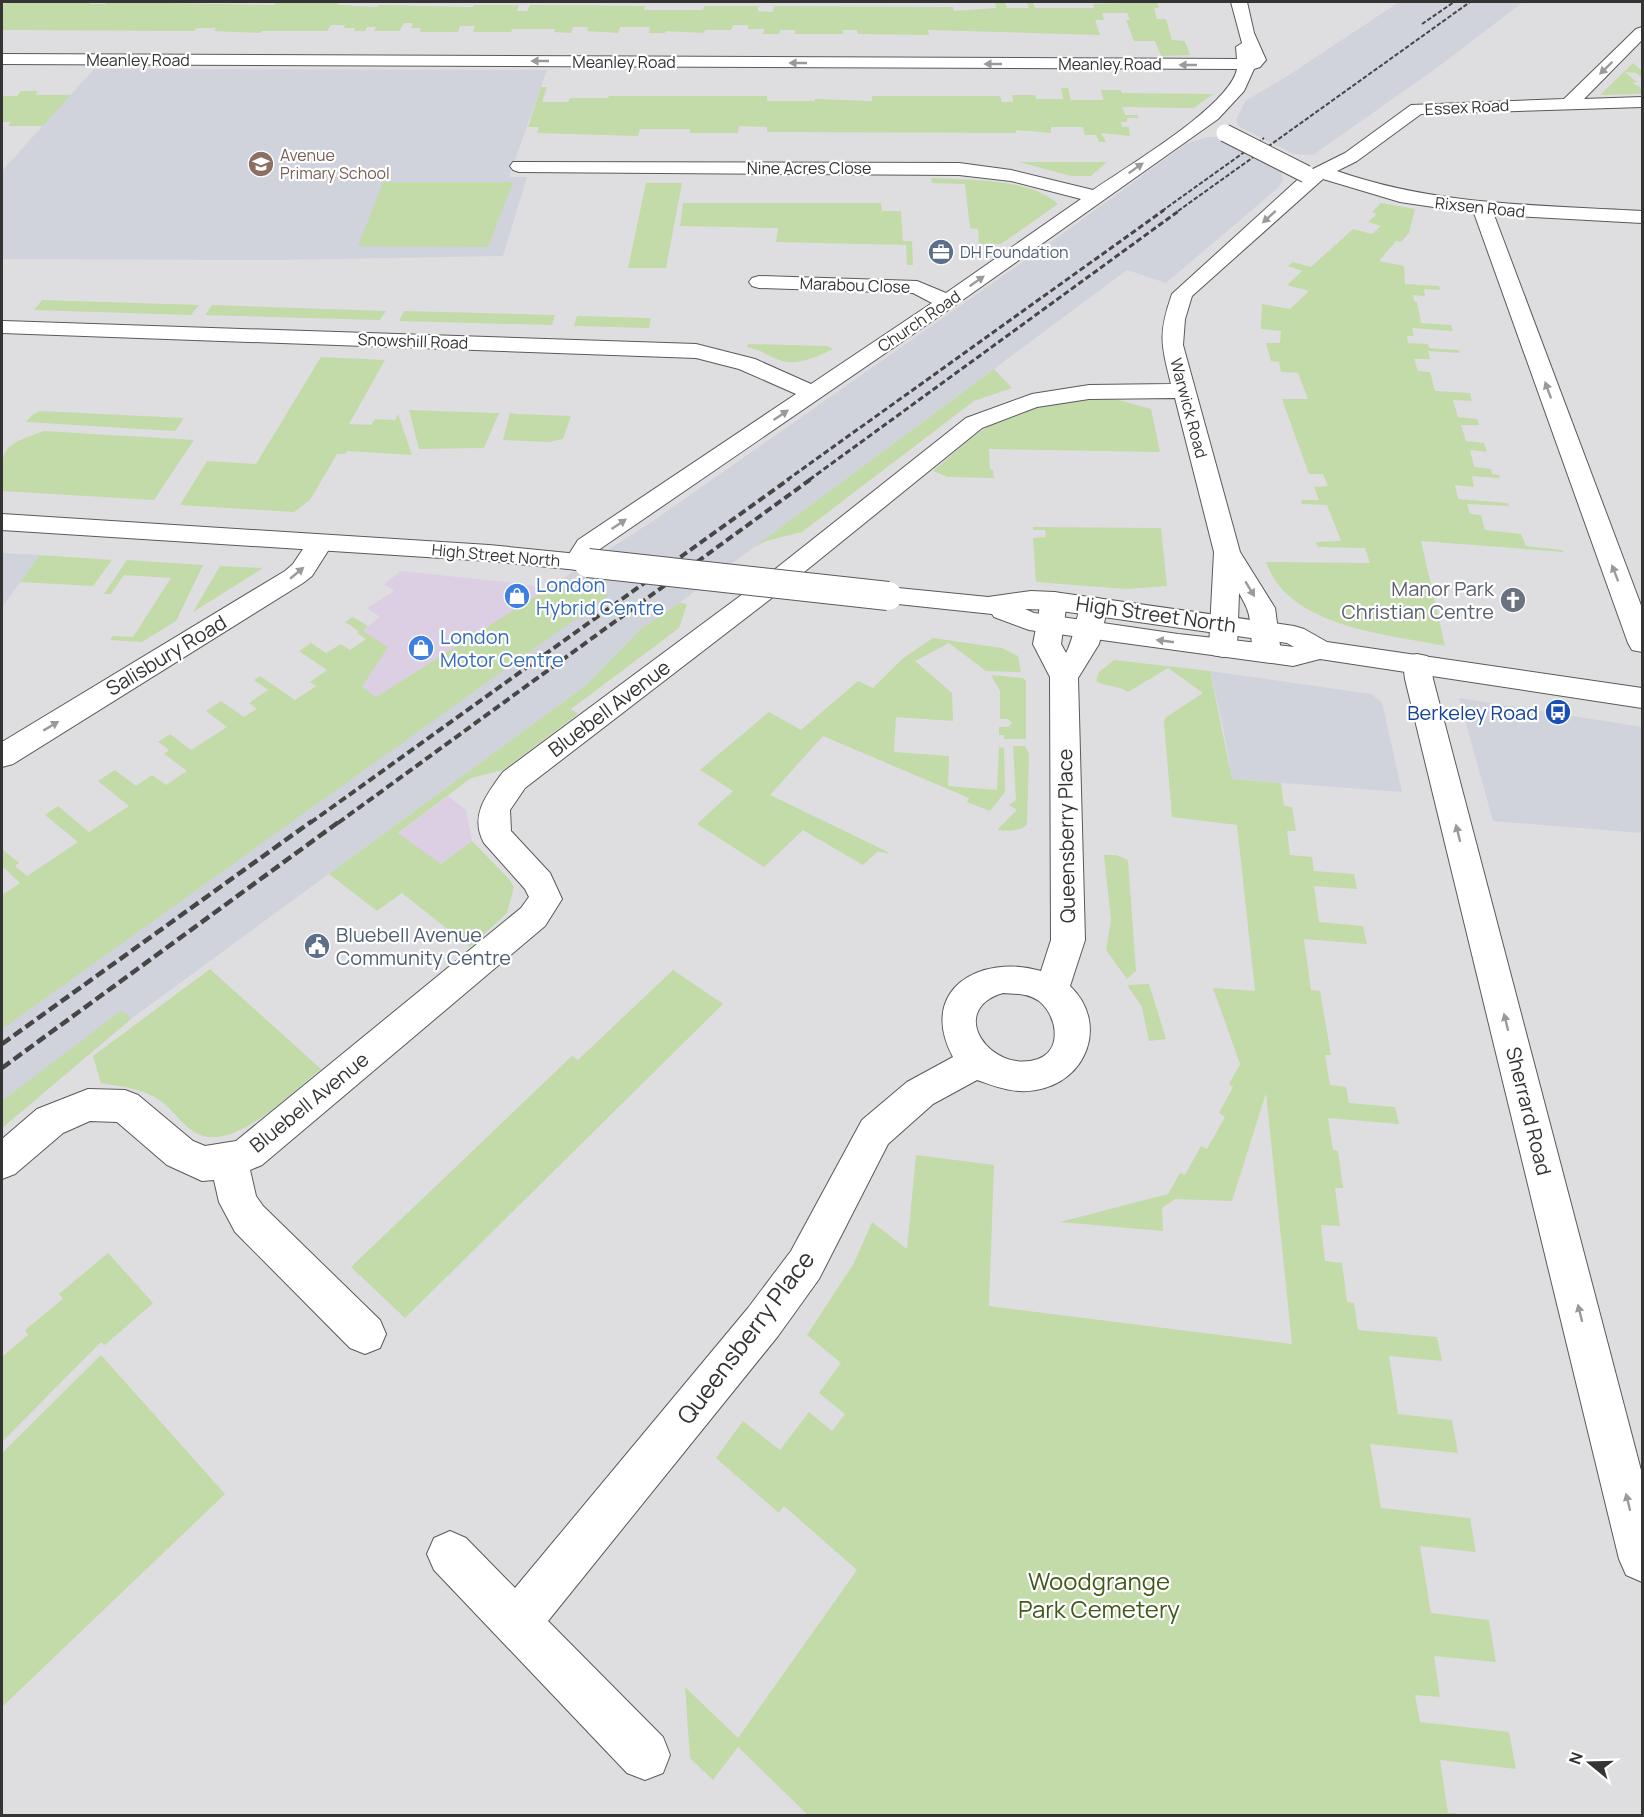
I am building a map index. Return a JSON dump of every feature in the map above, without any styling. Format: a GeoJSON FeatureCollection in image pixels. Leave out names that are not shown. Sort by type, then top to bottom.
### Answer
{"type":"FeatureCollection","features":[{"type":"Feature","properties":{"kind":"street","name":"Church Road"},"geometry":{"type":"LineString","coordinates":[[583,562],[587,546],[947,302],[1199,124],[1233,95],[1243,79],[1246,65],[1254,64],[1258,60],[1246,33],[1239,2]]}},
{"type":"Feature","properties":{"kind":"street"},"geometry":{"type":"LineString","coordinates":[[1570,103],[1642,32]]}},
{"type":"Feature","properties":{"kind":"street","name":"Meanley Road"},"geometry":{"type":"LineString","coordinates":[[2,59],[1246,65]]}},
{"type":"Feature","properties":{"kind":"street","name":"Essex Road"},"geometry":{"type":"LineString","coordinates":[[1313,174],[1351,157],[1417,109],[1642,102]]}},
{"type":"Feature","properties":{"kind":"street","name":"Rixsen Road"},"geometry":{"type":"LineString","coordinates":[[1199,124],[1225,133],[1313,174],[1398,196],[1482,209],[1642,217]]}},
{"type":"Feature","properties":{"kind":"street","name":"Nine Acres Close"},"geometry":{"type":"LineString","coordinates":[[519,166],[959,169],[1027,177],[1096,197]]}},
{"type":"Feature","properties":{"kind":"street","name":"Warwick Road"},"geometry":{"type":"LineString","coordinates":[[1266,641],[1261,608],[1227,552],[1172,345],[1174,319],[1182,294],[1313,174]]}},
{"type":"Feature","properties":{"kind":"street"},"geometry":{"type":"LineString","coordinates":[[1482,209],[1642,643]]}},
{"type":"Feature","properties":{"kind":"street","name":"Marabou Close"},"geometry":{"type":"LineString","coordinates":[[759,282],[917,287],[947,302]]}},
{"type":"Feature","properties":{"kind":"street","name":"Snowshill Road"},"geometry":{"type":"LineString","coordinates":[[4,327],[696,351],[747,364],[814,393]]}},
{"type":"Feature","properties":{"kind":"street","name":"Bluebell Avenue"},"geometry":{"type":"LineString","coordinates":[[2,1162],[50,1121],[88,1105],[125,1106],[180,1153],[202,1164],[229,1161],[249,1153],[533,916],[546,899],[539,882],[495,835],[494,808],[514,780],[768,588],[974,423],[1032,401],[1089,392],[1183,391]]}},
{"type":"Feature","properties":{"kind":"street","name":"High Street North"},"geometry":{"type":"LineString","coordinates":[[2,522],[489,553],[583,562],[988,606],[1029,621],[1052,612],[1266,641],[1293,657],[1320,650],[1642,698]]}},
{"type":"Feature","properties":{"kind":"street","name":"Salisbury Road"},"geometry":{"type":"LineString","coordinates":[[2,756],[294,577],[303,570],[320,543]]}},
{"type":"Feature","properties":{"kind":"street","name":"Warwick Road"},"geometry":{"type":"LineString","coordinates":[[1224,636],[1227,552]]}},
{"type":"Feature","properties":{"kind":"street","name":"Queensberry Place"},"geometry":{"type":"LineString","coordinates":[[1051,991],[1068,940],[1064,677],[1047,644],[1052,612]]}},
{"type":"Feature","properties":{"kind":"street"},"geometry":{"type":"LineString","coordinates":[[1064,677],[1084,649],[1092,618]]}},
{"type":"Feature","properties":{"kind":"street","name":"Sherrard Road"},"geometry":{"type":"LineString","coordinates":[[1417,663],[1419,679],[1642,1559]]}},
{"type":"Feature","properties":{"kind":"street"},"geometry":{"type":"LineString","coordinates":[[1003,979],[1028,981],[1051,991],[1066,1006],[1074,1026],[1073,1045],[1062,1062],[1043,1074],[1020,1078],[997,1073],[977,1062],[962,1043],[957,1021],[964,1001],[980,986],[1003,979]]}},
{"type":"Feature","properties":{"kind":"street","name":"Queensberry Place"},"geometry":{"type":"LineString","coordinates":[[516,1624],[805,1265],[875,1132],[920,1093],[977,1062]]}},
{"type":"Feature","properties":{"kind":"street","name":"Bluebell Avenue"},"geometry":{"type":"LineString","coordinates":[[229,1161],[238,1202],[249,1219],[365,1334]]}},
{"type":"Feature","properties":{"kind":"street"},"geometry":{"type":"LineString","coordinates":[[450,1554],[645,1755]]}},
{"type":"Feature","properties":{"kind":"shaded area"},"geometry":{"type":"Polygon","coordinates":[[[1399,2],[1523,2],[1438,67],[1313,155],[1294,154],[1238,126],[1236,120],[1245,101],[1286,77],[1399,2]]]}},
{"type":"Feature","properties":{"kind":"shaded area","name":"Avenue Primary School"},"geometry":{"type":"Polygon","coordinates":[[[94,69],[547,70],[509,177],[527,177],[503,256],[276,260],[2,259],[2,171],[94,69]]]}},
{"type":"Feature","properties":{"kind":"shaded area"},"geometry":{"type":"Polygon","coordinates":[[[1207,137],[1218,137],[1281,169],[1283,180],[1278,188],[1166,283],[1127,270],[679,603],[642,628],[585,686],[131,1019],[2,1128],[2,957],[502,617],[653,521],[1047,245],[1186,144],[1207,137]]]}},
{"type":"Feature","properties":{"kind":"shaded area"},"geometry":{"type":"Polygon","coordinates":[[[2,553],[40,555],[2,607],[2,553]]]}},
{"type":"Feature","properties":{"kind":"shaded area"},"geometry":{"type":"Polygon","coordinates":[[[401,571],[549,588],[376,697],[362,687],[387,648],[362,631],[380,617],[367,608],[394,591],[384,584],[401,571]]]}},
{"type":"Feature","properties":{"kind":"shaded area"},"geometry":{"type":"Polygon","coordinates":[[[1210,671],[1371,694],[1382,702],[1402,792],[1232,779],[1210,671]]]}},
{"type":"Feature","properties":{"kind":"shaded area"},"geometry":{"type":"Polygon","coordinates":[[[1459,698],[1642,727],[1642,833],[1493,821],[1459,698]]]}},
{"type":"Feature","properties":{"kind":"shaded area"},"geometry":{"type":"Polygon","coordinates":[[[448,796],[466,810],[472,841],[441,864],[397,834],[448,796]]]}},
{"type":"Feature","properties":{"kind":"green space"},"geometry":{"type":"Polygon","coordinates":[[[9,2],[275,5],[276,2],[339,3],[337,5],[377,7],[379,5],[473,7],[474,5],[519,5],[517,11],[527,11],[530,5],[645,6],[644,10],[703,10],[704,6],[758,6],[758,11],[773,12],[774,6],[953,7],[954,11],[996,8],[995,2],[1005,2],[1007,8],[1029,8],[1027,2],[1033,2],[1035,8],[1094,8],[1093,4],[1157,2],[1159,8],[1154,8],[1157,19],[1166,19],[1172,40],[1185,41],[1190,55],[1161,56],[1155,41],[1134,41],[1126,20],[1130,20],[1127,13],[1102,13],[1104,20],[1095,20],[1100,35],[928,30],[929,35],[858,34],[857,30],[843,30],[843,34],[795,34],[795,30],[780,30],[779,34],[763,34],[764,29],[748,29],[748,25],[733,25],[731,30],[705,30],[704,33],[666,31],[665,33],[649,33],[650,27],[620,27],[618,33],[587,31],[588,27],[573,27],[571,33],[554,32],[555,29],[473,32],[475,26],[460,26],[458,32],[420,32],[421,28],[411,28],[413,23],[404,23],[399,31],[374,31],[376,27],[367,27],[365,31],[354,31],[355,28],[344,28],[345,25],[331,25],[327,31],[262,31],[260,33],[214,31],[216,28],[197,28],[194,31],[2,30],[2,5],[9,2]]]}},
{"type":"Feature","properties":{"kind":"green space"},"geometry":{"type":"Polygon","coordinates":[[[1633,63],[1642,71],[1642,78],[1636,73],[1625,72],[1637,82],[1632,83],[1642,88],[1642,94],[1600,95],[1633,63]]]}},
{"type":"Feature","properties":{"kind":"green space"},"geometry":{"type":"Polygon","coordinates":[[[541,87],[547,87],[542,102],[568,102],[570,98],[608,98],[609,96],[767,96],[767,101],[815,101],[815,99],[872,101],[872,96],[1000,96],[1002,102],[1013,102],[1012,95],[1035,95],[1036,99],[1063,99],[1061,88],[1068,88],[1071,100],[1103,100],[1101,90],[1121,90],[1122,93],[1213,94],[1194,108],[1122,107],[1125,115],[1138,115],[1138,118],[1127,118],[1127,122],[1121,122],[1122,127],[1129,127],[1130,136],[1101,133],[1106,142],[1099,142],[1096,135],[1085,135],[1083,127],[1051,127],[1051,133],[1016,130],[1016,133],[767,132],[767,127],[739,126],[738,133],[690,133],[690,129],[640,129],[638,136],[537,133],[539,127],[528,127],[541,87]]]}},
{"type":"Feature","properties":{"kind":"green space"},"geometry":{"type":"Polygon","coordinates":[[[21,91],[38,91],[35,95],[71,95],[43,126],[8,126],[11,122],[2,122],[2,96],[17,96],[21,91]]]}},
{"type":"Feature","properties":{"kind":"green space"},"geometry":{"type":"Polygon","coordinates":[[[1019,162],[1107,162],[1091,176],[1071,176],[1019,162]]]}},
{"type":"Feature","properties":{"kind":"green space"},"geometry":{"type":"Polygon","coordinates":[[[931,178],[979,180],[1015,185],[1032,189],[1058,204],[1001,244],[979,244],[978,229],[970,228],[965,184],[932,183],[931,178]]]}},
{"type":"Feature","properties":{"kind":"green space"},"geometry":{"type":"Polygon","coordinates":[[[383,182],[513,182],[488,247],[358,246],[383,182]]]}},
{"type":"Feature","properties":{"kind":"green space"},"geometry":{"type":"Polygon","coordinates":[[[646,183],[682,183],[666,268],[628,268],[646,183]]]}},
{"type":"Feature","properties":{"kind":"green space"},"geometry":{"type":"Polygon","coordinates":[[[683,203],[881,203],[882,211],[901,211],[903,241],[912,241],[913,265],[907,265],[906,245],[776,242],[778,228],[680,226],[683,203]]]}},
{"type":"Feature","properties":{"kind":"green space"},"geometry":{"type":"Polygon","coordinates":[[[1381,203],[1415,209],[1409,233],[1401,242],[1396,241],[1379,261],[1404,266],[1405,284],[1439,286],[1440,290],[1424,289],[1425,296],[1413,295],[1414,301],[1417,302],[1421,323],[1451,325],[1453,331],[1412,328],[1414,336],[1407,336],[1408,343],[1428,344],[1429,348],[1459,350],[1459,353],[1428,351],[1430,359],[1414,359],[1418,371],[1430,372],[1435,391],[1470,393],[1472,401],[1453,400],[1458,417],[1477,419],[1479,425],[1461,425],[1466,441],[1484,443],[1487,452],[1470,450],[1474,467],[1491,469],[1492,474],[1499,475],[1500,478],[1472,476],[1474,487],[1455,485],[1458,499],[1508,503],[1509,506],[1467,504],[1470,514],[1481,515],[1485,530],[1521,534],[1526,546],[1564,552],[1421,541],[1445,646],[1354,628],[1310,611],[1277,583],[1266,562],[1370,563],[1365,548],[1318,547],[1316,542],[1341,541],[1327,505],[1302,504],[1301,500],[1319,500],[1314,487],[1328,486],[1323,474],[1309,474],[1282,399],[1308,399],[1298,373],[1281,372],[1279,362],[1271,361],[1266,343],[1280,343],[1281,331],[1261,329],[1262,304],[1290,309],[1309,291],[1287,285],[1302,271],[1288,266],[1293,262],[1311,267],[1353,229],[1372,234],[1381,226],[1368,222],[1377,214],[1372,212],[1381,203]]]}},
{"type":"Feature","properties":{"kind":"green space"},"geometry":{"type":"Polygon","coordinates":[[[42,300],[199,305],[191,315],[34,310],[42,300]]]}},
{"type":"Feature","properties":{"kind":"green space"},"geometry":{"type":"Polygon","coordinates":[[[212,305],[386,311],[380,320],[205,315],[212,305]]]}},
{"type":"Feature","properties":{"kind":"green space"},"geometry":{"type":"Polygon","coordinates":[[[404,311],[555,315],[552,325],[399,321],[404,311]]]}},
{"type":"Feature","properties":{"kind":"green space"},"geometry":{"type":"Polygon","coordinates":[[[577,316],[651,318],[649,328],[574,326],[577,316]]]}},
{"type":"Feature","properties":{"kind":"green space"},"geometry":{"type":"Polygon","coordinates":[[[748,344],[827,346],[833,349],[808,360],[788,362],[747,347],[748,344]]]}},
{"type":"Feature","properties":{"kind":"green space"},"geometry":{"type":"Polygon","coordinates":[[[321,357],[385,360],[349,424],[371,425],[375,419],[395,420],[398,414],[412,455],[347,451],[345,454],[337,454],[310,500],[294,512],[180,505],[207,461],[256,464],[321,357]]]}},
{"type":"Feature","properties":{"kind":"green space"},"geometry":{"type":"Polygon","coordinates":[[[994,369],[1012,388],[974,401],[802,532],[766,541],[753,548],[994,369]]]}},
{"type":"Feature","properties":{"kind":"green space"},"geometry":{"type":"Polygon","coordinates":[[[1095,399],[1119,400],[1151,409],[1160,452],[989,449],[990,469],[993,470],[994,478],[948,477],[933,471],[976,435],[1003,419],[1042,406],[1095,399]]]}},
{"type":"Feature","properties":{"kind":"green space"},"geometry":{"type":"Polygon","coordinates":[[[409,410],[499,413],[484,448],[419,449],[409,410]]]}},
{"type":"Feature","properties":{"kind":"green space"},"geometry":{"type":"Polygon","coordinates":[[[40,411],[184,418],[175,431],[26,422],[40,411]]]}},
{"type":"Feature","properties":{"kind":"green space"},"geometry":{"type":"Polygon","coordinates":[[[510,413],[571,416],[563,439],[549,442],[503,440],[510,413]]]}},
{"type":"Feature","properties":{"kind":"green space"},"geometry":{"type":"Polygon","coordinates":[[[44,431],[194,440],[154,500],[2,491],[2,465],[7,450],[20,440],[44,431]]]}},
{"type":"Feature","properties":{"kind":"green space"},"geometry":{"type":"Polygon","coordinates":[[[1033,527],[1161,528],[1167,586],[1126,589],[1036,582],[1033,538],[1046,537],[1045,530],[1033,530],[1033,527]]]}},
{"type":"Feature","properties":{"kind":"green space"},"geometry":{"type":"Polygon","coordinates":[[[40,555],[112,560],[93,586],[20,582],[40,555]]]}},
{"type":"Feature","properties":{"kind":"green space"},"geometry":{"type":"Polygon","coordinates":[[[127,560],[203,565],[176,621],[142,642],[110,640],[113,636],[133,637],[171,578],[124,575],[111,594],[104,594],[127,560]]]}},
{"type":"Feature","properties":{"kind":"green space"},"geometry":{"type":"Polygon","coordinates":[[[220,566],[263,568],[193,612],[220,566]]]}},
{"type":"Feature","properties":{"kind":"green space"},"geometry":{"type":"Polygon","coordinates":[[[549,588],[609,595],[2,1029],[2,895],[20,883],[2,866],[2,849],[19,863],[15,866],[27,876],[78,842],[45,815],[58,806],[89,832],[129,806],[98,781],[115,770],[136,786],[152,775],[166,785],[187,771],[164,754],[169,750],[158,742],[170,734],[191,750],[227,727],[206,711],[221,701],[244,717],[257,709],[249,703],[268,690],[254,680],[260,676],[295,700],[316,686],[310,682],[327,670],[299,651],[311,643],[326,653],[341,644],[350,650],[366,639],[357,633],[359,631],[345,622],[353,617],[368,626],[363,631],[388,647],[362,687],[376,697],[549,588]]]}},
{"type":"Feature","properties":{"kind":"green space"},"geometry":{"type":"Polygon","coordinates":[[[679,603],[687,604],[679,628],[571,709],[578,714],[503,770],[471,778],[398,833],[441,864],[472,841],[509,879],[514,887],[507,913],[470,947],[402,893],[377,911],[329,874],[585,686],[642,628],[679,603]]]}},
{"type":"Feature","properties":{"kind":"green space"},"geometry":{"type":"Polygon","coordinates":[[[933,638],[1002,648],[1018,656],[1021,672],[986,671],[949,643],[915,661],[952,693],[953,721],[896,717],[894,752],[949,756],[948,786],[997,790],[999,747],[1004,748],[1005,792],[990,811],[967,802],[969,798],[823,736],[770,795],[890,853],[877,852],[863,865],[803,830],[764,867],[697,824],[733,791],[700,770],[769,712],[801,730],[858,681],[873,688],[902,659],[933,638]]]}},
{"type":"Feature","properties":{"kind":"green space","name":"Woodgrange Park Cemetery"},"geometry":{"type":"Polygon","coordinates":[[[1114,660],[1210,671],[1232,779],[1281,783],[1284,806],[1292,807],[1296,831],[1287,831],[1290,855],[1312,857],[1314,871],[1354,874],[1357,889],[1314,886],[1319,922],[1363,926],[1367,944],[1304,939],[1311,990],[1320,991],[1331,1055],[1325,1055],[1330,1085],[1346,1087],[1349,1103],[1395,1107],[1399,1124],[1328,1118],[1333,1150],[1338,1151],[1343,1188],[1335,1188],[1340,1226],[1321,1225],[1325,1261],[1342,1263],[1347,1302],[1354,1303],[1358,1330],[1437,1337],[1442,1361],[1389,1356],[1398,1414],[1452,1420],[1458,1453],[1370,1444],[1381,1508],[1470,1518],[1476,1552],[1420,1546],[1431,1613],[1489,1620],[1496,1662],[1434,1656],[1440,1697],[1415,1695],[1420,1722],[1509,1732],[1516,1769],[1440,1760],[1448,1813],[1456,1813],[1456,1815],[808,1815],[738,1747],[713,1780],[690,1758],[685,1687],[738,1738],[857,1570],[784,1506],[779,1513],[716,1458],[743,1421],[780,1450],[809,1412],[832,1431],[845,1414],[819,1393],[841,1363],[807,1335],[854,1263],[872,1222],[907,1249],[916,1155],[994,1165],[989,1306],[1292,1344],[1266,1093],[1232,1201],[1175,1199],[1162,1208],[1163,1231],[1060,1222],[1168,1194],[1180,1173],[1185,1175],[1201,1146],[1207,1149],[1225,1117],[1219,1113],[1233,1087],[1229,1084],[1240,1064],[1213,988],[1255,991],[1237,825],[1172,817],[1165,718],[1203,693],[1168,668],[1128,692],[1096,681],[1099,672],[1114,660]]]}},
{"type":"Feature","properties":{"kind":"green space"},"geometry":{"type":"Polygon","coordinates":[[[991,675],[1023,678],[1026,681],[1026,739],[1004,739],[1004,735],[999,735],[999,727],[1008,727],[1012,723],[1008,719],[1000,719],[1000,691],[991,675]]]}},
{"type":"Feature","properties":{"kind":"green space"},"geometry":{"type":"Polygon","coordinates":[[[1013,746],[1025,746],[1029,754],[1027,825],[1016,830],[997,830],[1017,810],[1009,805],[1016,800],[1013,746]]]}},
{"type":"Feature","properties":{"kind":"green space"},"geometry":{"type":"Polygon","coordinates":[[[1104,855],[1116,855],[1128,860],[1136,971],[1127,979],[1106,950],[1111,920],[1104,855]]]}},
{"type":"Feature","properties":{"kind":"green space"},"geometry":{"type":"Polygon","coordinates":[[[210,969],[321,1069],[279,1104],[245,1128],[227,1135],[211,1137],[191,1130],[155,1097],[133,1089],[101,1083],[93,1056],[210,969]]]}},
{"type":"Feature","properties":{"kind":"green space"},"geometry":{"type":"Polygon","coordinates":[[[673,970],[723,1004],[405,1318],[351,1267],[572,1056],[578,1060],[673,970]]]}},
{"type":"Feature","properties":{"kind":"green space"},"geometry":{"type":"Polygon","coordinates":[[[1149,984],[1166,1039],[1149,1041],[1142,1007],[1127,985],[1149,984]]]}},
{"type":"Feature","properties":{"kind":"green space"},"geometry":{"type":"Polygon","coordinates":[[[122,1010],[131,1019],[2,1128],[2,1101],[122,1010]]]}},
{"type":"Feature","properties":{"kind":"green space"},"geometry":{"type":"Polygon","coordinates":[[[108,1253],[153,1303],[105,1345],[101,1342],[2,1442],[2,1357],[28,1335],[25,1330],[63,1299],[59,1294],[108,1253]]]}},
{"type":"Feature","properties":{"kind":"green space"},"geometry":{"type":"Polygon","coordinates":[[[101,1355],[225,1494],[2,1707],[2,1453],[101,1355]]]}},
{"type":"Feature","properties":{"kind":"railway"},"geometry":{"type":"LineString","coordinates":[[1422,24],[1454,2]]}},
{"type":"Feature","properties":{"kind":"railway"},"geometry":{"type":"LineString","coordinates":[[1178,211],[1470,2]]}},
{"type":"Feature","properties":{"kind":"railway"},"geometry":{"type":"LineString","coordinates":[[1162,211],[1264,138]]}},
{"type":"Feature","properties":{"kind":"railway"},"geometry":{"type":"LineString","coordinates":[[787,480],[1164,210]]}},
{"type":"Feature","properties":{"kind":"railway"},"geometry":{"type":"LineString","coordinates":[[809,480],[1180,210]]}},
{"type":"Feature","properties":{"kind":"railway"},"geometry":{"type":"LineString","coordinates":[[310,823],[789,479]]}},
{"type":"Feature","properties":{"kind":"railway"},"geometry":{"type":"LineString","coordinates":[[338,823],[811,479]]}},
{"type":"Feature","properties":{"kind":"railway"},"geometry":{"type":"LineString","coordinates":[[2,1044],[312,821]]}},
{"type":"Feature","properties":{"kind":"railway"},"geometry":{"type":"LineString","coordinates":[[2,1068],[340,821]]}},
{"type":"Feature","properties":{"kind":"place","name":"Avenue Primary School"},"geometry":{"type":"Point","coordinates":[261,164]}},
{"type":"Feature","properties":{"kind":"place","name":"DH Foundation"},"geometry":{"type":"Point","coordinates":[941,252]}},
{"type":"Feature","properties":{"kind":"place","name":"London Hybrid Centre"},"geometry":{"type":"Point","coordinates":[517,596]}},
{"type":"Feature","properties":{"kind":"place","name":"Manor Park Christian Centre"},"geometry":{"type":"Point","coordinates":[1513,600]}},
{"type":"Feature","properties":{"kind":"place","name":"London Motor Centre"},"geometry":{"type":"Point","coordinates":[421,648]}},
{"type":"Feature","properties":{"kind":"place","name":"Berkeley Road"},"geometry":{"type":"Point","coordinates":[1558,712]}},
{"type":"Feature","properties":{"kind":"place","name":"Bluebell Avenue Community Centre"},"geometry":{"type":"Point","coordinates":[317,946]}}]}
